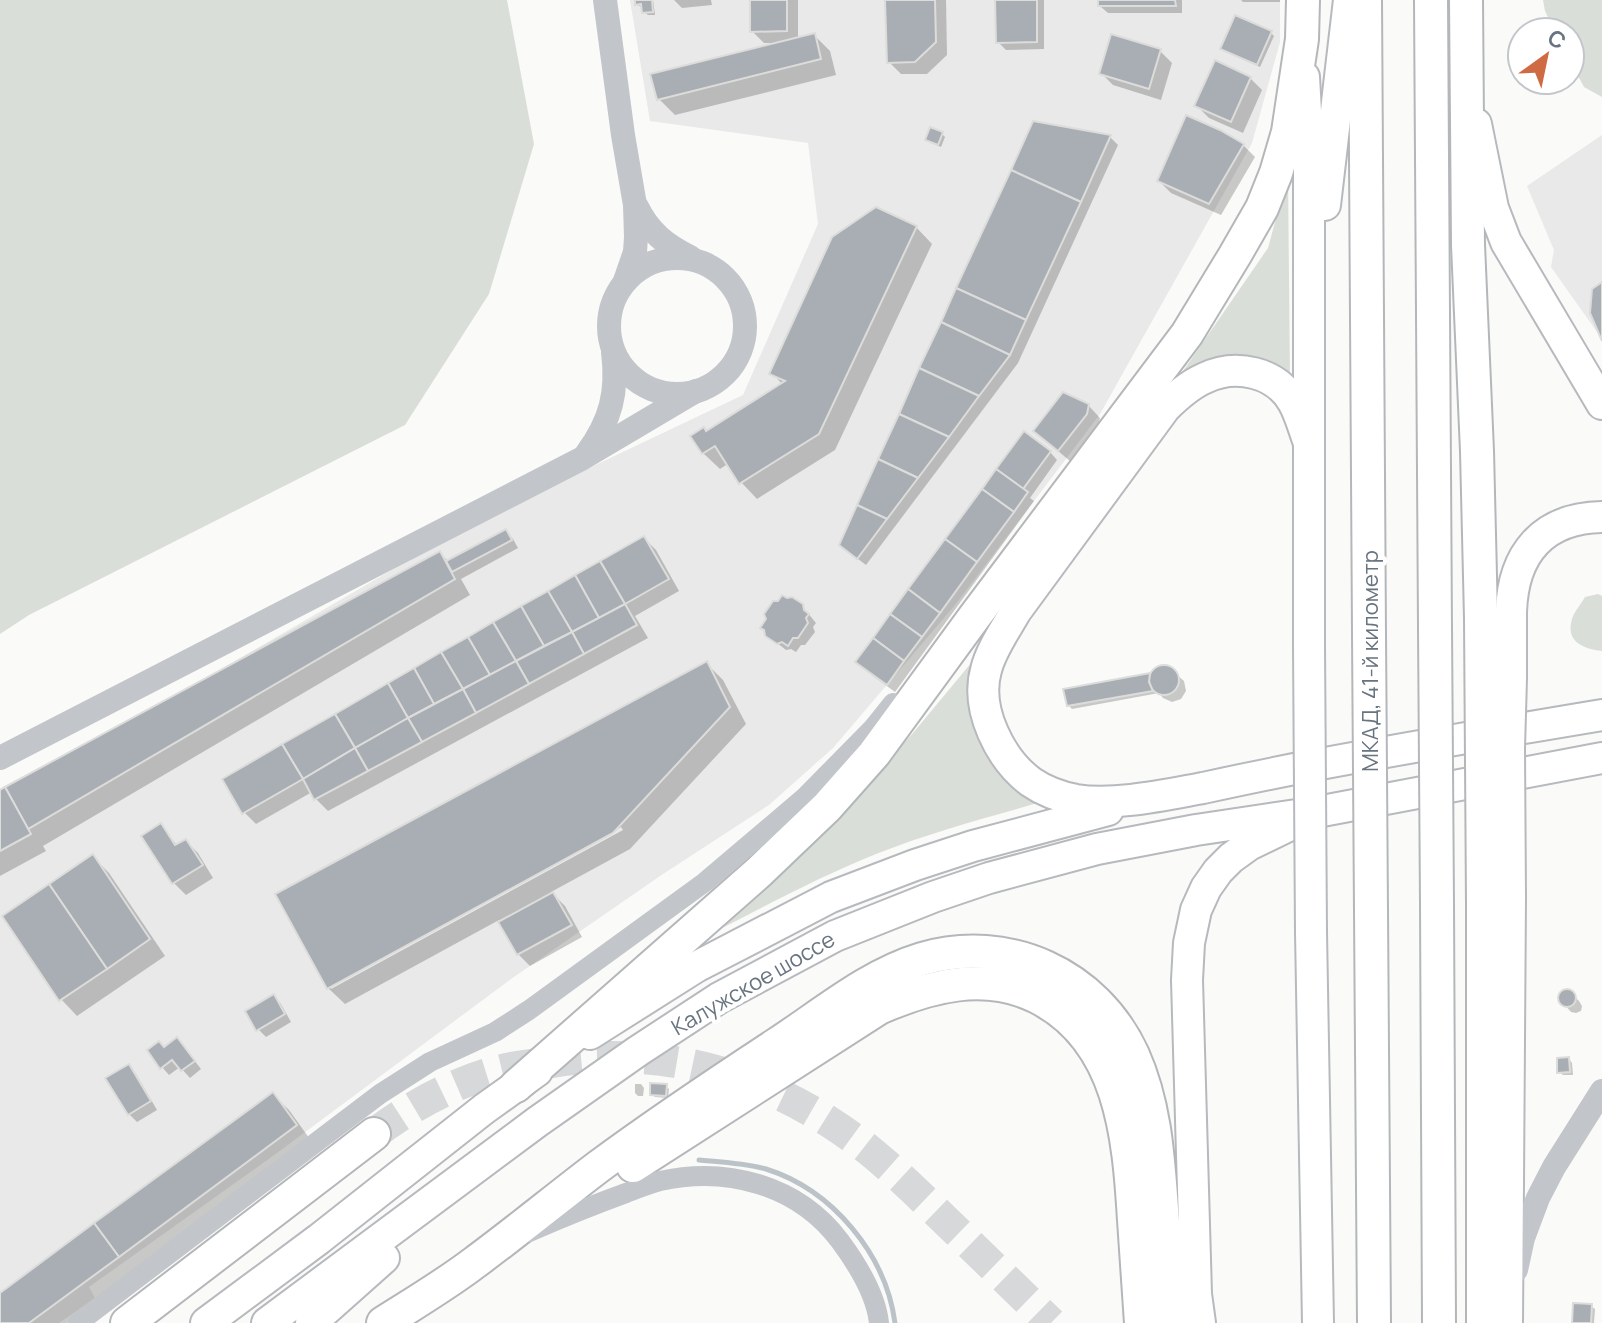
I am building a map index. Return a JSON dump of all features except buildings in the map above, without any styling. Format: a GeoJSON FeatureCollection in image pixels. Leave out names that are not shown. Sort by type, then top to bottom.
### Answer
{"type":"FeatureCollection","features":[{"type":"Feature","properties":{"kind":"highway"},"geometry":{"type":"LineString","coordinates":[[516,1086],[759,872],[827,807],[874,754],[1187,334],[1262,208],[1276,173],[1288,132],[1302,39],[1303,0]]}},
{"type":"Feature","properties":{"kind":"highway","name":"МКАД, 41-й километр"},"geometry":{"type":"LineString","coordinates":[[1365,0],[1374,1323]]}},
{"type":"Feature","properties":{"kind":"highway"},"geometry":{"type":"LineString","coordinates":[[1431,0],[1439,1323]]}},
{"type":"Feature","properties":{"kind":"highway"},"geometry":{"type":"LineString","coordinates":[[1466,0],[1468,245],[1477,451],[1496,615],[1499,1319]]}},
{"type":"Feature","properties":{"kind":"highway"},"geometry":{"type":"LineString","coordinates":[[472,1264],[599,1166],[695,1098],[868,984],[923,959],[954,952],[985,952],[1021,958],[1057,971],[1088,993],[1114,1021],[1133,1056],[1147,1094],[1156,1137],[1171,1323]]}},
{"type":"Feature","properties":{"kind":"highway"},"geometry":{"type":"LineString","coordinates":[[383,1323],[472,1264],[692,1130],[879,1008],[909,995],[967,982],[996,983],[1025,991],[1052,1004],[1075,1022],[1096,1049],[1109,1075],[1128,1142],[1141,1323]]}},
{"type":"Feature","properties":{"kind":"highway"},"geometry":{"type":"LineString","coordinates":[[127,1323],[374,1134]]}},
{"type":"Feature","properties":{"kind":"main road"},"geometry":{"type":"LineString","coordinates":[[1310,336],[1349,0]]}},
{"type":"Feature","properties":{"kind":"main road"},"geometry":{"type":"LineString","coordinates":[[1302,39],[1309,163],[1311,932],[1318,1323]]}},
{"type":"Feature","properties":{"kind":"main road"},"geometry":{"type":"LineString","coordinates":[[1467,73],[1490,197],[1506,242],[1602,404]]}},
{"type":"Feature","properties":{"kind":"main road"},"geometry":{"type":"LineString","coordinates":[[1309,443],[1293,402],[1278,384],[1261,374],[1234,371],[1208,376],[1185,389],[1165,408],[1016,611],[986,670],[983,695],[989,723],[1017,770],[1033,784],[1077,800],[1156,797],[1332,762],[1602,715]]}},
{"type":"Feature","properties":{"kind":"main road"},"geometry":{"type":"LineString","coordinates":[[1497,900],[1509,748],[1511,678],[1496,615],[1535,542],[1572,520],[1602,517]]}},
{"type":"Feature","properties":{"kind":"main road"},"geometry":{"type":"LineString","coordinates":[[1556,723],[1602,702]]}},
{"type":"Feature","properties":{"kind":"main road"},"geometry":{"type":"LineString","coordinates":[[1200,1323],[1196,1294],[1187,980],[1189,943],[1196,910],[1218,871],[1249,845],[1317,812],[1602,758]]}},
{"type":"Feature","properties":{"kind":"main road","name":"Калужское шоссе"},"geometry":{"type":"LineString","coordinates":[[206,1323],[516,1086],[605,1024],[696,967],[831,897],[915,865],[973,846],[1156,797]]}},
{"type":"Feature","properties":{"kind":"main road","name":"Калужское шоссе"},"geometry":{"type":"LineString","coordinates":[[267,1323],[537,1122],[638,1051],[719,998],[835,936],[989,878],[1097,849],[1317,812]]}},
{"type":"Feature","properties":{"kind":"main road"},"geometry":{"type":"LineString","coordinates":[[311,1323],[537,1122]]}},
{"type":"Feature","properties":{"kind":"street"},"geometry":{"type":"LineString","coordinates":[[583,458],[595,442],[611,409],[615,389],[609,331],[612,305],[625,281],[635,252],[636,237],[635,205],[605,0]]}},
{"type":"Feature","properties":{"kind":"street"},"geometry":{"type":"LineString","coordinates":[[0,758],[583,458],[709,386],[729,370],[742,346],[745,333],[743,307],[731,283],[721,273],[653,234],[635,205]]}},
{"type":"Feature","properties":{"kind":"street"},"geometry":{"type":"LineString","coordinates":[[625,281],[658,260],[698,260]]}},
{"type":"Feature","properties":{"kind":"street"},"geometry":{"type":"LineString","coordinates":[[611,344],[624,368],[644,385],[669,393],[696,391]]}},
{"type":"Feature","properties":{"kind":"street"},"geometry":{"type":"LineString","coordinates":[[78,1323],[380,1094],[430,1062],[495,1032],[529,1010],[705,882],[804,798],[975,616]]}},
{"type":"Feature","properties":{"kind":"street"},"geometry":{"type":"LineString","coordinates":[[1499,1319],[1538,1198],[1602,1091]]}},
{"type":"Feature","properties":{"kind":"street"},"geometry":{"type":"LineString","coordinates":[[518,1236],[659,1181],[697,1176],[747,1180],[793,1198],[830,1227],[864,1280],[873,1298],[879,1323]]}},
{"type":"Feature","properties":{"kind":"shaded area"},"geometry":{"type":"Polygon","coordinates":[[[0,0],[507,0],[534,144],[489,294],[405,425],[29,615],[0,634],[0,0]]]}},
{"type":"Feature","properties":{"kind":"shaded area"},"geometry":{"type":"Polygon","coordinates":[[[630,0],[1280,0],[1280,42],[1252,143],[1100,414],[955,605],[833,748],[769,805],[511,979],[277,1153],[89,1287],[95,1298],[59,1323],[0,1323],[0,789],[204,679],[471,524],[743,395],[818,224],[808,143],[650,121],[630,0]]]}},
{"type":"Feature","properties":{"kind":"shaded area"},"geometry":{"type":"Polygon","coordinates":[[[1543,0],[1602,0],[1602,97],[1586,88],[1586,16],[1547,16],[1543,0]]]}},
{"type":"Feature","properties":{"kind":"shaded area"},"geometry":{"type":"Polygon","coordinates":[[[1602,135],[1602,339],[1551,267],[1554,250],[1527,186],[1602,135]]]}},
{"type":"Feature","properties":{"kind":"shaded area"},"geometry":{"type":"Polygon","coordinates":[[[1288,174],[1290,379],[1170,390],[1268,248],[1288,174]]]}},
{"type":"Feature","properties":{"kind":"shaded area"},"geometry":{"type":"Polygon","coordinates":[[[1602,596],[1602,651],[1578,643],[1571,633],[1573,616],[1585,597],[1602,596]]]}},
{"type":"Feature","properties":{"kind":"shaded area"},"geometry":{"type":"Polygon","coordinates":[[[972,662],[977,666],[975,695],[1045,801],[876,854],[700,939],[853,798],[972,662]]]}},
{"type":"Feature","properties":{"kind":"waterway"},"geometry":{"type":"LineString","coordinates":[[699,1160],[766,1169],[813,1192],[834,1209],[868,1250],[890,1298],[895,1323]]}},
{"type":"Feature","properties":{"kind":"tunnel"},"geometry":{"type":"LineString","coordinates":[[374,1134],[449,1089],[516,1067],[590,1058],[634,1057],[718,1071],[797,1103],[870,1151],[1051,1323]]}}]}
